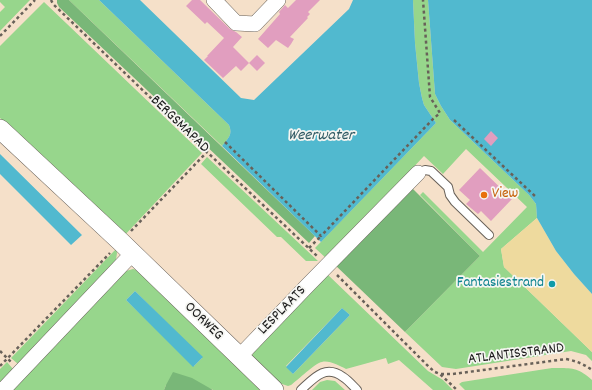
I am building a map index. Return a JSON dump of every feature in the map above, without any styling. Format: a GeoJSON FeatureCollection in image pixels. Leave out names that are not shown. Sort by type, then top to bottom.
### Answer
{"type":"FeatureCollection","features":[{"type":"Feature","properties":{"kind":"street"},"geometry":{"type":"LineString","coordinates":[[214,0],[236,23],[255,24],[278,0]]}},
{"type":"Feature","properties":{"kind":"street","name":"OORWEG"},"geometry":{"type":"LineString","coordinates":[[0,129],[274,390]]}},
{"type":"Feature","properties":{"kind":"street"},"geometry":{"type":"LineString","coordinates":[[328,266],[418,173]]}},
{"type":"Feature","properties":{"kind":"street"},"geometry":{"type":"LineString","coordinates":[[3,390],[126,248]]}},
{"type":"Feature","properties":{"kind":"street","name":"LESPLAATS"},"geometry":{"type":"LineString","coordinates":[[239,357],[328,266]]}},
{"type":"Feature","properties":{"kind":"lane"},"geometry":{"type":"LineString","coordinates":[[418,173],[425,170],[431,171],[448,187],[450,195],[455,202],[489,235]]}},
{"type":"Feature","properties":{"kind":"lane"},"geometry":{"type":"LineString","coordinates":[[300,390],[323,372],[332,372],[343,377],[357,390]]}},
{"type":"Feature","properties":{"kind":"path"},"geometry":{"type":"LineString","coordinates":[[0,36],[35,0]]}},
{"type":"Feature","properties":{"kind":"path","name":"BERGSMAPAD"},"geometry":{"type":"LineString","coordinates":[[51,0],[207,152],[328,266],[429,367],[440,374],[457,390]]}},
{"type":"Feature","properties":{"kind":"path"},"geometry":{"type":"LineString","coordinates":[[309,248],[440,113],[430,97],[424,0]]}},
{"type":"Feature","properties":{"kind":"path"},"geometry":{"type":"LineString","coordinates":[[454,120],[537,198]]}},
{"type":"Feature","properties":{"kind":"path"},"geometry":{"type":"LineString","coordinates":[[225,142],[321,236]]}},
{"type":"Feature","properties":{"kind":"path"},"geometry":{"type":"LineString","coordinates":[[0,366],[126,248],[207,152]]}},
{"type":"Feature","properties":{"kind":"path","name":"ATLANTISSTRAND"},"geometry":{"type":"LineString","coordinates":[[440,374],[453,374],[566,359],[586,365],[592,370]]}},
{"type":"Feature","properties":{"kind":"green space"},"geometry":{"type":"Polygon","coordinates":[[[0,0],[30,0],[0,31],[0,12],[5,7],[0,0]]]}},
{"type":"Feature","properties":{"kind":"green space"},"geometry":{"type":"Polygon","coordinates":[[[57,0],[69,0],[315,236],[309,243],[59,7],[57,0]]]}},
{"type":"Feature","properties":{"kind":"green space"},"geometry":{"type":"Polygon","coordinates":[[[69,0],[99,0],[229,125],[230,134],[222,146],[69,0]]]}},
{"type":"Feature","properties":{"kind":"green space"},"geometry":{"type":"Polygon","coordinates":[[[413,0],[428,0],[435,94],[441,106],[450,120],[529,195],[536,204],[537,218],[501,249],[504,267],[592,352],[592,361],[586,355],[571,351],[456,369],[442,367],[405,332],[480,256],[420,195],[423,192],[483,252],[527,207],[466,149],[443,174],[424,156],[327,259],[315,248],[436,123],[424,105],[419,83],[413,0]]]}},
{"type":"Feature","properties":{"kind":"green space"},"geometry":{"type":"Polygon","coordinates":[[[44,2],[202,153],[123,237],[0,118],[0,46],[44,2]]]}},
{"type":"Feature","properties":{"kind":"green space"},"geometry":{"type":"Polygon","coordinates":[[[207,157],[318,261],[306,261],[281,237],[277,237],[201,164],[207,157]]]}},
{"type":"Feature","properties":{"kind":"green space"},"geometry":{"type":"Polygon","coordinates":[[[410,186],[480,256],[405,332],[334,264],[410,186]]]}},
{"type":"Feature","properties":{"kind":"green space"},"geometry":{"type":"Polygon","coordinates":[[[116,249],[116,260],[18,364],[11,358],[116,249]]]}},
{"type":"Feature","properties":{"kind":"green space"},"geometry":{"type":"Polygon","coordinates":[[[133,269],[140,271],[264,390],[213,390],[166,385],[164,390],[9,390],[126,271],[133,269]],[[135,291],[126,300],[194,366],[202,358],[135,291]]]}},
{"type":"Feature","properties":{"kind":"green space"},"geometry":{"type":"Polygon","coordinates":[[[326,273],[428,371],[443,380],[453,390],[433,390],[399,360],[388,364],[386,358],[346,369],[338,365],[322,362],[315,365],[288,386],[279,383],[251,357],[259,344],[326,273]],[[342,308],[286,366],[293,374],[350,315],[342,308]]]}},
{"type":"Feature","properties":{"kind":"green space"},"geometry":{"type":"Polygon","coordinates":[[[7,362],[13,369],[0,383],[0,369],[7,362]]]}},
{"type":"Feature","properties":{"kind":"green space"},"geometry":{"type":"Polygon","coordinates":[[[552,368],[569,368],[578,370],[592,380],[592,390],[465,390],[459,384],[462,382],[552,368]]]}},
{"type":"Feature","properties":{"kind":"green space"},"geometry":{"type":"Polygon","coordinates":[[[173,372],[192,378],[213,390],[164,390],[173,372]]]}},
{"type":"Feature","properties":{"kind":"green space"},"geometry":{"type":"Polygon","coordinates":[[[327,380],[335,381],[345,390],[312,390],[320,382],[327,380]]]}},
{"type":"Feature","properties":{"kind":"sand","name":"Fantasiestrand"},"geometry":{"type":"Polygon","coordinates":[[[537,218],[556,251],[592,294],[592,352],[504,267],[501,249],[537,218]]]}},
{"type":"Feature","properties":{"kind":"water","name":"Weerwater"},"geometry":{"type":"Polygon","coordinates":[[[99,0],[140,0],[241,98],[254,100],[349,9],[353,0],[413,0],[419,83],[424,105],[436,123],[321,242],[222,146],[230,134],[229,125],[99,0]]]}},
{"type":"Feature","properties":{"kind":"water"},"geometry":{"type":"Polygon","coordinates":[[[428,0],[592,0],[592,294],[556,251],[537,218],[536,204],[529,195],[450,120],[441,106],[435,94],[428,0]]]}},
{"type":"Feature","properties":{"kind":"water"},"geometry":{"type":"Polygon","coordinates":[[[0,154],[82,235],[71,245],[0,174],[0,154]]]}},
{"type":"Feature","properties":{"kind":"water"},"geometry":{"type":"Polygon","coordinates":[[[135,291],[203,357],[193,367],[126,300],[135,291]]]}},
{"type":"Feature","properties":{"kind":"water"},"geometry":{"type":"Polygon","coordinates":[[[342,308],[350,315],[293,374],[286,367],[342,308]]]}},
{"type":"Feature","properties":{"kind":"building"},"geometry":{"type":"Polygon","coordinates":[[[192,0],[200,0],[230,29],[242,37],[233,47],[249,63],[241,71],[236,66],[223,78],[204,60],[224,38],[207,22],[205,24],[186,6],[192,0]]]}},
{"type":"Feature","properties":{"kind":"building"},"geometry":{"type":"Polygon","coordinates":[[[296,0],[320,0],[308,12],[310,14],[307,17],[308,18],[290,37],[294,39],[288,48],[276,40],[268,48],[258,39],[280,14],[279,12],[285,5],[288,8],[296,0]]]}},
{"type":"Feature","properties":{"kind":"building"},"geometry":{"type":"Polygon","coordinates":[[[257,55],[265,63],[257,71],[249,63],[257,55]]]}},
{"type":"Feature","properties":{"kind":"building"},"geometry":{"type":"Polygon","coordinates":[[[491,131],[498,138],[491,146],[484,139],[491,131]]]}},
{"type":"Feature","properties":{"kind":"building"},"geometry":{"type":"Polygon","coordinates":[[[480,168],[512,199],[491,221],[481,211],[478,214],[466,204],[470,200],[459,190],[480,168]]]}},
{"type":"Feature","properties":{"kind":"place","name":"View"},"geometry":{"type":"Point","coordinates":[484,195]}},
{"type":"Feature","properties":{"kind":"place","name":"Fantasiestrand"},"geometry":{"type":"Point","coordinates":[552,284]}}]}
